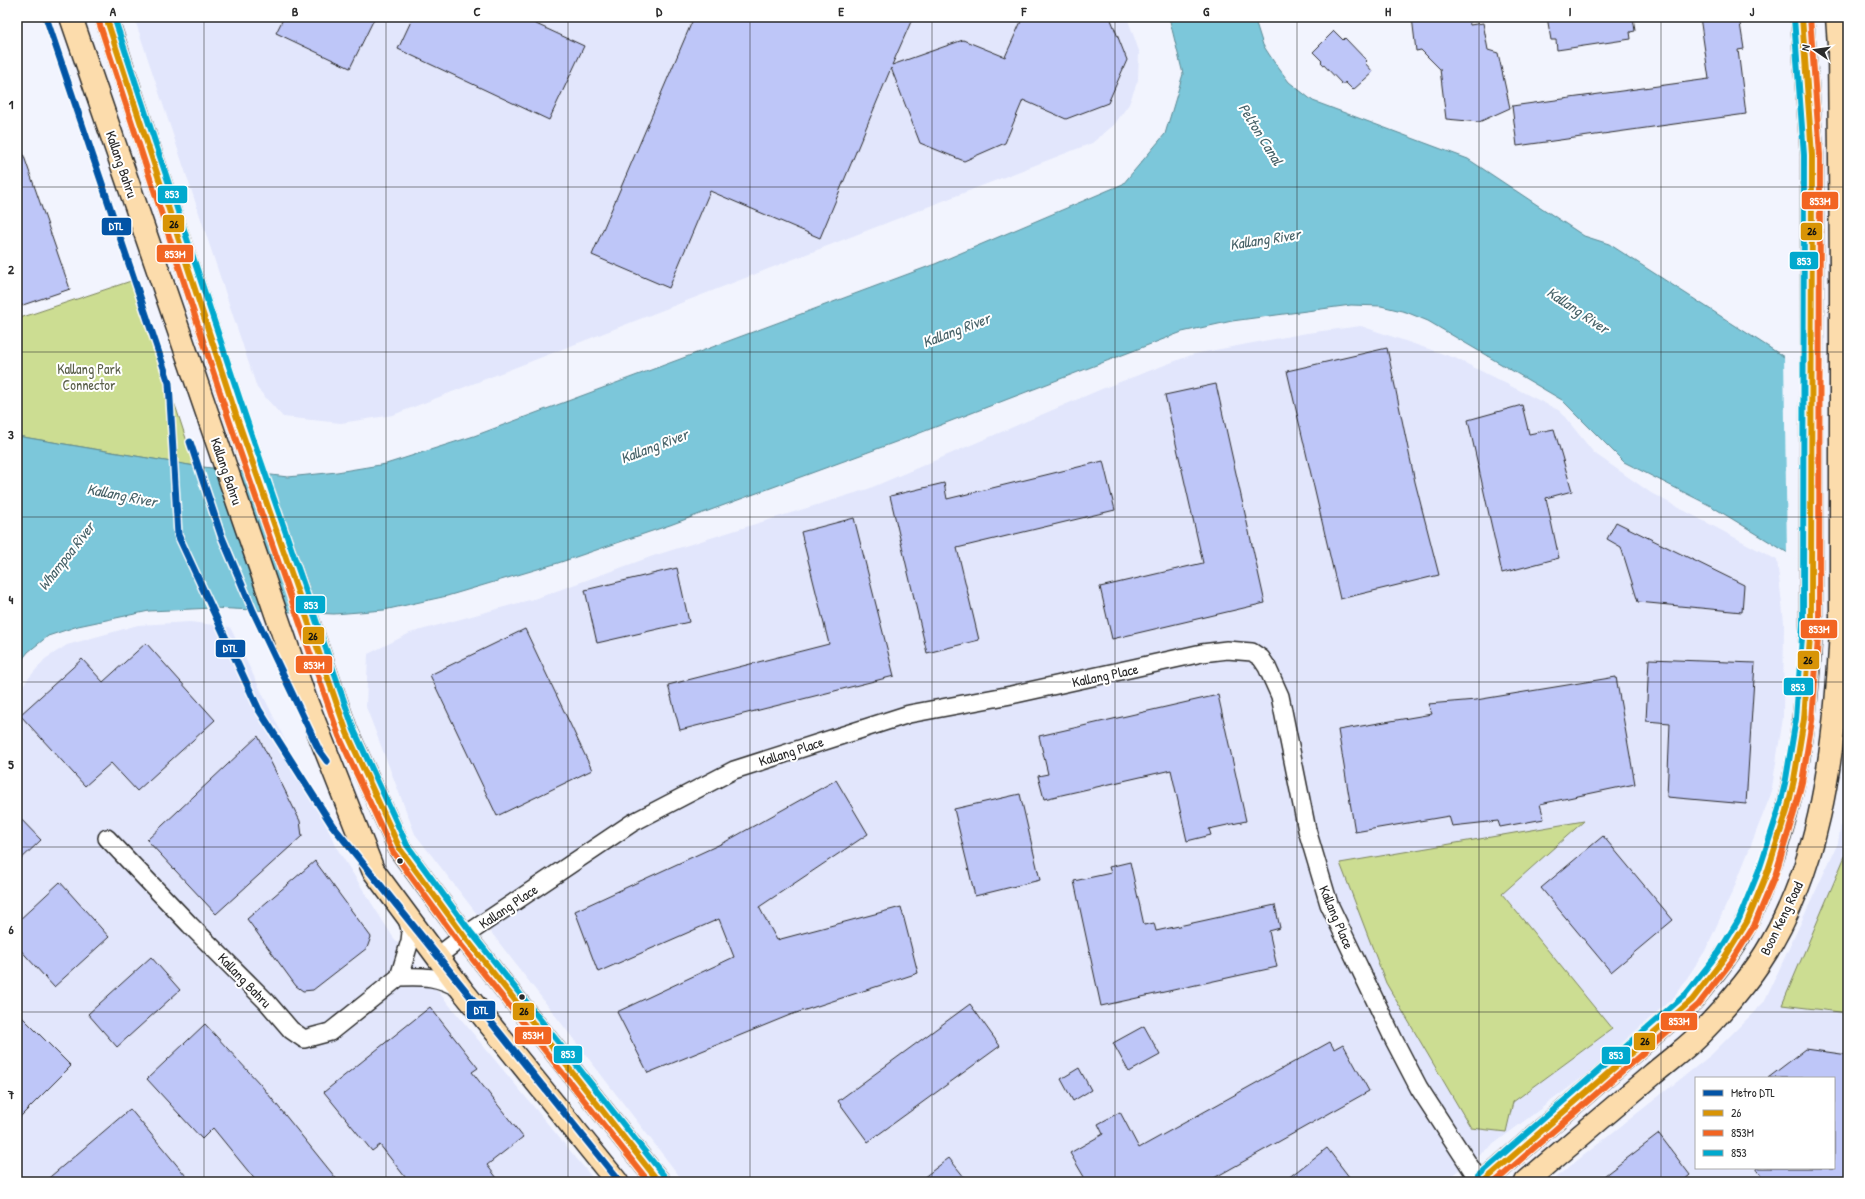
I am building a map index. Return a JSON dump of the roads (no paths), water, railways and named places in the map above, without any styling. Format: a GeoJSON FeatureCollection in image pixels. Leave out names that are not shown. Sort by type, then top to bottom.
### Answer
{"type":"FeatureCollection","features":[{"type":"Feature","properties":{"kind":"main road","name":"Kallang Bahru"},"geometry":{"type":"LineString","coordinates":[[71,17],[305,698],[373,870],[462,990],[617,1182]]}},
{"type":"Feature","properties":{"kind":"main road","name":"Kallang Bahru"},"geometry":{"type":"LineString","coordinates":[[106,17],[237,418],[316,646],[347,733],[400,849],[464,936],[659,1182]]}},
{"type":"Feature","properties":{"kind":"main road","name":"Boon Keng Road"},"geometry":{"type":"LineString","coordinates":[[1483,1182],[1692,1000],[1716,970],[1743,929],[1778,842],[1792,796],[1803,735],[1808,685],[1811,624],[1812,155],[1802,17]]}},
{"type":"Feature","properties":{"kind":"main road","name":"Boon Keng Road"},"geometry":{"type":"LineString","coordinates":[[1526,1182],[1698,1037],[1744,985],[1769,947],[1791,903],[1809,855],[1823,801],[1834,729],[1839,685],[1841,627],[1841,306],[1839,46],[1837,17]]}},
{"type":"Feature","properties":{"kind":"street","name":"Kallang Place"},"geometry":{"type":"LineString","coordinates":[[438,956],[464,936],[642,817],[734,770],[909,714],[1011,696],[1202,653],[1227,650],[1252,652],[1261,658],[1267,667],[1280,696],[1307,830],[1329,904],[1394,1040],[1419,1088],[1480,1182]]}},
{"type":"Feature","properties":{"kind":"street","name":"Kallang Bahru"},"geometry":{"type":"LineString","coordinates":[[107,838],[190,925],[266,1000],[291,1030],[304,1038],[330,1032],[399,977],[410,941],[411,932],[406,914]]}},
{"type":"Feature","properties":{"kind":"street","name":"Kallang Bahru"},"geometry":{"type":"LineString","coordinates":[[399,977],[429,976],[442,979],[462,990]]}},
{"type":"Feature","properties":{"kind":"water"},"geometry":{"type":"Polygon","coordinates":[[[1169,17],[1254,17],[1263,45],[1274,62],[1289,82],[1313,101],[1468,159],[1584,236],[1609,244],[1784,357],[1848,382],[1788,553],[1711,506],[1624,462],[1562,400],[1428,321],[1406,312],[1381,306],[1351,305],[1232,321],[1182,332],[912,436],[670,525],[558,563],[447,596],[384,610],[334,614],[213,608],[149,611],[78,626],[48,636],[28,652],[17,666],[17,436],[195,466],[288,477],[337,472],[386,464],[474,436],[935,264],[1123,184],[1165,134],[1183,74],[1169,17]]]}},
{"type":"Feature","properties":{"kind":"metro line","name":"DTL"},"geometry":{"type":"LineString","coordinates":[[46,17],[169,383],[178,535],[259,710],[332,825],[620,1182]]}},
{"type":"Feature","properties":{"kind":"metro line","name":"DTL"},"geometry":{"type":"LineString","coordinates":[[190,442],[221,535],[253,611],[319,750],[327,761]]}},
{"type":"Feature","properties":{"kind":"water label","name":"Pelton Canal"},"geometry":{"type":"Point","coordinates":[1261,134]}},
{"type":"Feature","properties":{"kind":"water label","name":"Kallang River"},"geometry":{"type":"Point","coordinates":[1265,239]}},
{"type":"Feature","properties":{"kind":"water label","name":"Kallang River"},"geometry":{"type":"Point","coordinates":[1578,310]}},
{"type":"Feature","properties":{"kind":"water label","name":"Kallang River"},"geometry":{"type":"Point","coordinates":[956,330]}},
{"type":"Feature","properties":{"kind":"water label","name":"Kallang River"},"geometry":{"type":"Point","coordinates":[654,446]}},
{"type":"Feature","properties":{"kind":"water label","name":"Kallang River"},"geometry":{"type":"Point","coordinates":[122,495]}},
{"type":"Feature","properties":{"kind":"water label","name":"Whampoa River"},"geometry":{"type":"Point","coordinates":[66,556]}},
{"type":"Feature","properties":{"kind":"park label","name":"Kallang Park Connector"},"geometry":{"type":"Point","coordinates":[89,376]}}]}
